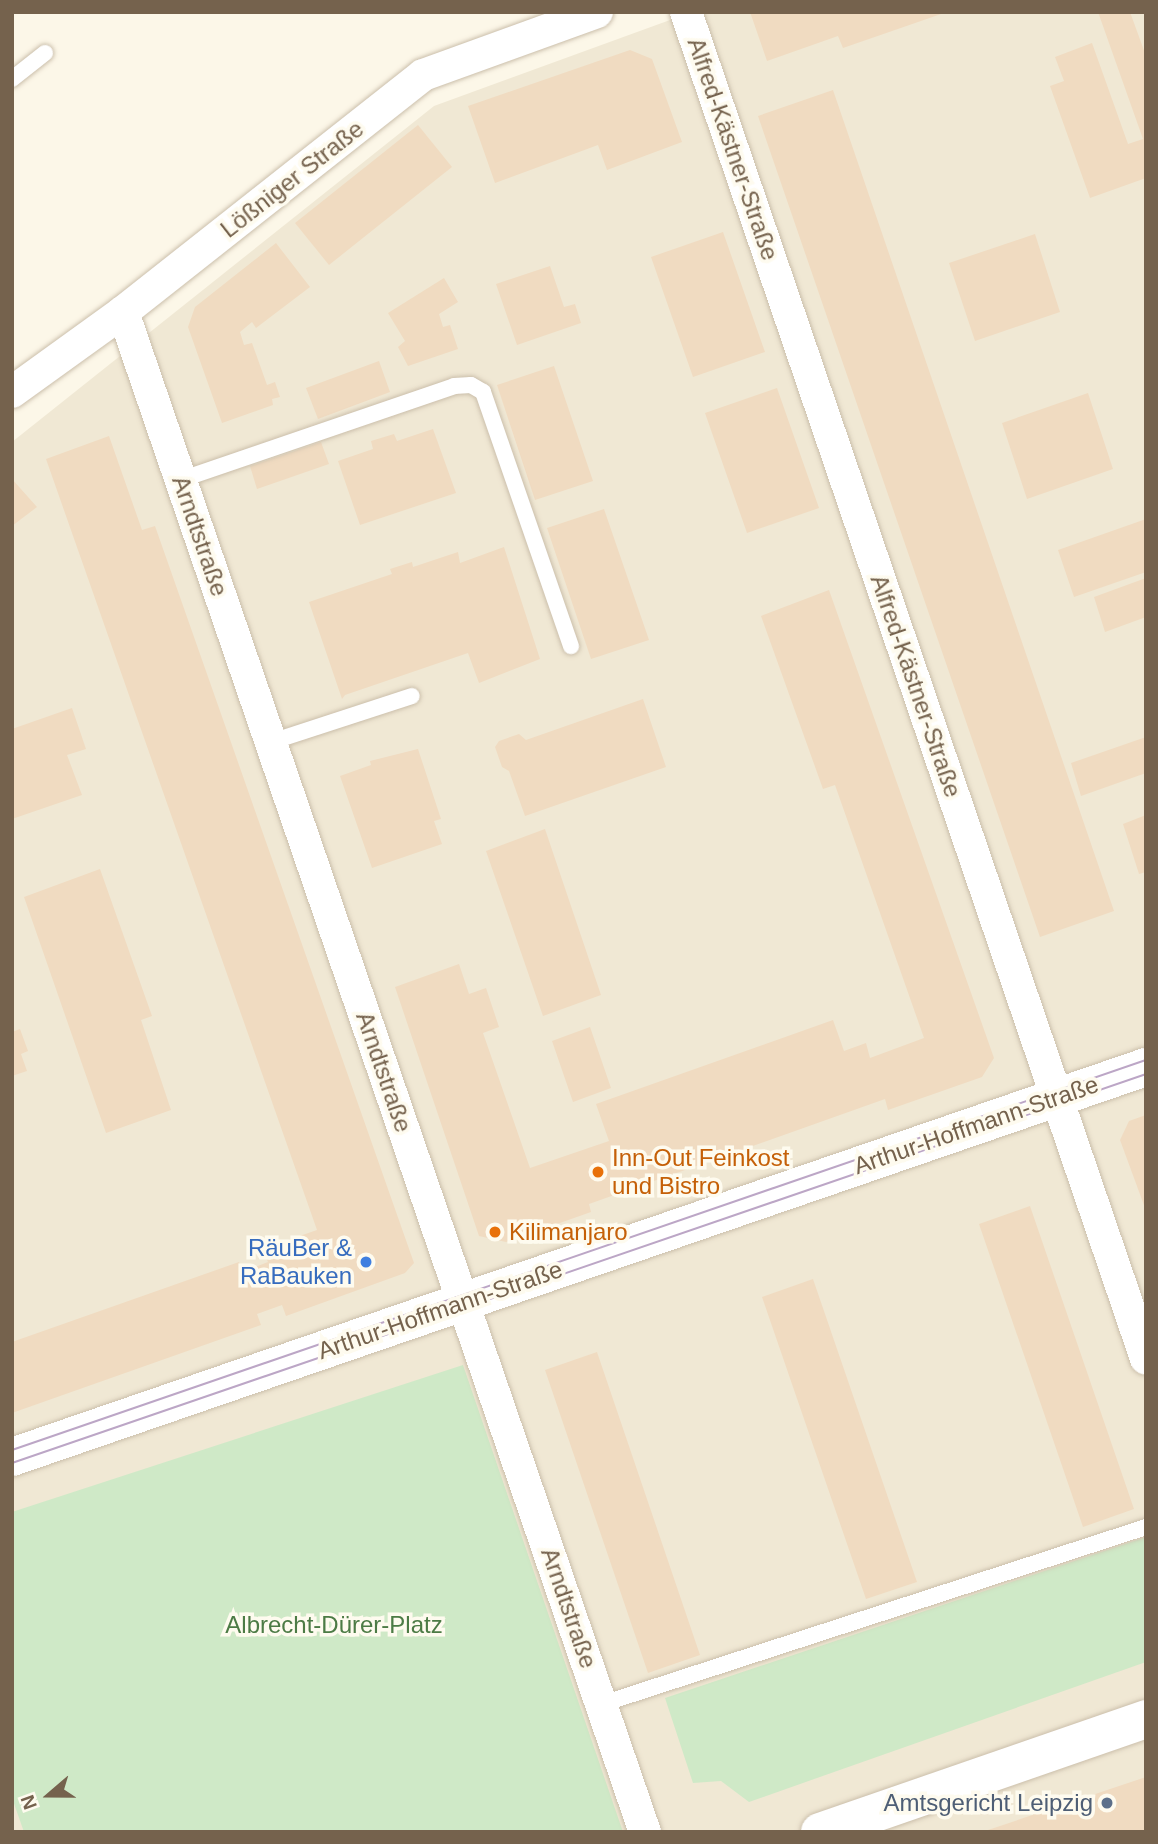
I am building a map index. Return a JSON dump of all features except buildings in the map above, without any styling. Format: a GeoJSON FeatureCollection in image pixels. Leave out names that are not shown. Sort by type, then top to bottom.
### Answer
{"type":"FeatureCollection","features":[{"type":"Feature","properties":{"kind":"street","name":"Lößniger Straße"},"geometry":{"type":"LineString","coordinates":[[12,392],[123,312],[423,75],[597,12]]}},
{"type":"Feature","properties":{"kind":"street","name":"Alfred-Kästner-Straße"},"geometry":{"type":"LineString","coordinates":[[686,12],[1146,1359]]}},
{"type":"Feature","properties":{"kind":"street","name":"Arndtstraße"},"geometry":{"type":"LineString","coordinates":[[123,312],[645,1832]]}},
{"type":"Feature","properties":{"kind":"street","name":"Arthur-Hoffmann-Straße"},"geometry":{"type":"LineString","coordinates":[[12,1457],[1146,1068]]}},
{"type":"Feature","properties":{"kind":"street"},"geometry":{"type":"LineString","coordinates":[[820,1832],[1146,1719]]}},
{"type":"Feature","properties":{"kind":"lane"},"geometry":{"type":"LineString","coordinates":[[12,79],[45,53]]}},
{"type":"Feature","properties":{"kind":"lane"},"geometry":{"type":"LineString","coordinates":[[180,480],[454,386],[471,384],[483,392],[571,646]]}},
{"type":"Feature","properties":{"kind":"lane"},"geometry":{"type":"LineString","coordinates":[[271,742],[412,696]]}},
{"type":"Feature","properties":{"kind":"lane"},"geometry":{"type":"LineString","coordinates":[[602,1704],[1146,1527]]}},
{"type":"Feature","properties":{"kind":"shaded area"},"geometry":{"type":"Polygon","coordinates":[[[692,12],[1146,12],[1146,1832],[12,1832],[12,442],[434,106],[692,12]]]}},
{"type":"Feature","properties":{"kind":"green space","name":"Albrecht-Dürer-Platz"},"geometry":{"type":"Polygon","coordinates":[[[463,1365],[623,1832],[24,1832],[12,1798],[12,1512],[463,1365]]]}},
{"type":"Feature","properties":{"kind":"green space"},"geometry":{"type":"Polygon","coordinates":[[[1146,1537],[1146,1662],[749,1802],[721,1781],[693,1783],[665,1698],[1146,1537]]]}},
{"type":"Feature","properties":{"kind":"tram line"},"geometry":{"type":"LineString","coordinates":[[12,1450],[1146,1060]]}},
{"type":"Feature","properties":{"kind":"tram line"},"geometry":{"type":"LineString","coordinates":[[12,1463],[1146,1074]]}},
{"type":"Feature","properties":{"kind":"place","name":"Inn-Out Feinkost und Bistro"},"geometry":{"type":"Point","coordinates":[598,1172]}},
{"type":"Feature","properties":{"kind":"place","name":"Kilimanjaro"},"geometry":{"type":"Point","coordinates":[495,1232]}},
{"type":"Feature","properties":{"kind":"place","name":"RäuBer & RaBauken"},"geometry":{"type":"Point","coordinates":[366,1262]}},
{"type":"Feature","properties":{"kind":"place","name":"Amtsgericht Leipzig"},"geometry":{"type":"Point","coordinates":[1107,1803]}}]}
